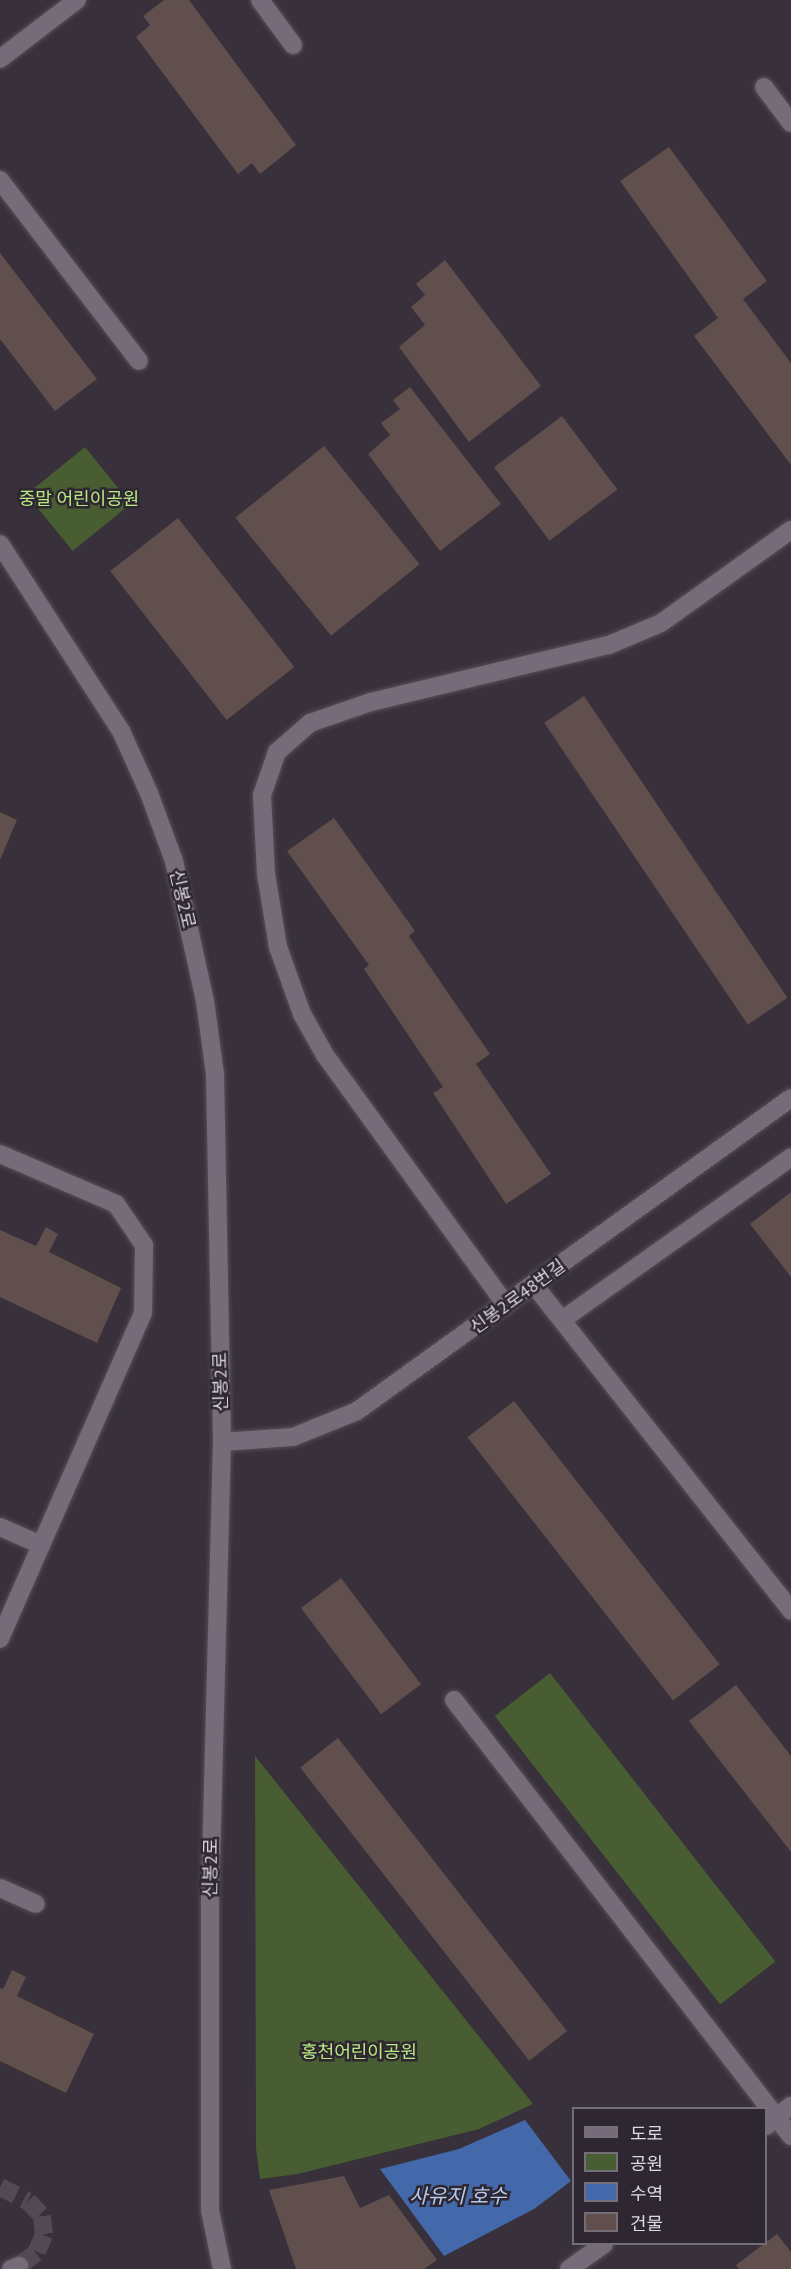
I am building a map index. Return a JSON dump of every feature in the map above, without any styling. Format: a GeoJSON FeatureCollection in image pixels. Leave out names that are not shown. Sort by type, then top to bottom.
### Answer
{"type":"FeatureCollection","features":[{"type":"Feature","properties":{"kind":"street"},"geometry":{"type":"LineString","coordinates":[[0,59],[77,0]]}},
{"type":"Feature","properties":{"kind":"street"},"geometry":{"type":"LineString","coordinates":[[260,0],[293,45]]}},
{"type":"Feature","properties":{"kind":"street"},"geometry":{"type":"LineString","coordinates":[[764,87],[791,123]]}},
{"type":"Feature","properties":{"kind":"street"},"geometry":{"type":"LineString","coordinates":[[0,180],[140,361]]}},
{"type":"Feature","properties":{"kind":"street"},"geometry":{"type":"LineString","coordinates":[[506,1305],[325,1055],[302,1014],[278,947],[266,874],[262,795],[277,752],[310,723],[371,702],[609,645],[661,623],[791,530]]}},
{"type":"Feature","properties":{"kind":"street","name":"신봉2로"},"geometry":{"type":"LineString","coordinates":[[0,544],[121,731],[174,861],[205,1001],[215,1074],[222,1442],[210,1893],[210,2210],[222,2269]]}},
{"type":"Feature","properties":{"kind":"street","name":"신봉2로48번길"},"geometry":{"type":"LineString","coordinates":[[222,1442],[293,1437],[357,1412],[791,1098]]}},
{"type":"Feature","properties":{"kind":"street"},"geometry":{"type":"LineString","coordinates":[[0,1154],[116,1204],[144,1245],[143,1313],[0,1639]]}},
{"type":"Feature","properties":{"kind":"street"},"geometry":{"type":"LineString","coordinates":[[562,1320],[791,1157]]}},
{"type":"Feature","properties":{"kind":"street"},"geometry":{"type":"LineString","coordinates":[[534,1285],[791,1611]]}},
{"type":"Feature","properties":{"kind":"street"},"geometry":{"type":"LineString","coordinates":[[0,1527],[41,1545]]}},
{"type":"Feature","properties":{"kind":"street"},"geometry":{"type":"LineString","coordinates":[[454,1700],[778,2116],[791,2136]]}},
{"type":"Feature","properties":{"kind":"street"},"geometry":{"type":"LineString","coordinates":[[0,1888],[36,1905]]}},
{"type":"Feature","properties":{"kind":"street"},"geometry":{"type":"LineString","coordinates":[[568,2269],[603,2245]]}},
{"type":"Feature","properties":{"kind":"green space","name":"중말 어린이공원"},"geometry":{"type":"Polygon","coordinates":[[[85,447],[131,504],[73,551],[27,494],[85,447]]]}},
{"type":"Feature","properties":{"kind":"green space"},"geometry":{"type":"Polygon","coordinates":[[[550,1673],[775,1961],[720,2005],[495,1716],[550,1673]]]}},
{"type":"Feature","properties":{"kind":"green space","name":"홍천어린이공원"},"geometry":{"type":"Polygon","coordinates":[[[255,1756],[533,2104],[479,2129],[298,2174],[260,2179],[256,2148],[255,1756]]]}},
{"type":"Feature","properties":{"kind":"water","name":"사유지 호수"},"geometry":{"type":"Polygon","coordinates":[[[525,2120],[571,2181],[534,2209],[444,2256],[380,2169],[459,2149],[525,2120]]]}},
{"type":"Feature","properties":{"kind":"building"},"geometry":{"type":"Polygon","coordinates":[[[164,0],[189,0],[296,145],[260,174],[252,163],[238,174],[136,37],[150,25],[143,16],[164,0]]]}},
{"type":"Feature","properties":{"kind":"building"},"geometry":{"type":"Polygon","coordinates":[[[669,147],[767,281],[743,299],[791,363],[791,465],[694,336],[718,318],[620,181],[669,147]]]}},
{"type":"Feature","properties":{"kind":"building"},"geometry":{"type":"Polygon","coordinates":[[[0,253],[97,379],[55,411],[0,339],[0,253]]]}},
{"type":"Feature","properties":{"kind":"building"},"geometry":{"type":"Polygon","coordinates":[[[445,260],[541,386],[469,442],[399,347],[425,325],[411,307],[425,295],[416,284],[445,260]]]}},
{"type":"Feature","properties":{"kind":"building"},"geometry":{"type":"Polygon","coordinates":[[[410,387],[501,504],[440,551],[368,454],[390,435],[381,423],[400,409],[393,400],[410,387]]]}},
{"type":"Feature","properties":{"kind":"building"},"geometry":{"type":"Polygon","coordinates":[[[562,416],[617,489],[549,541],[494,467],[562,416]]]}},
{"type":"Feature","properties":{"kind":"building"},"geometry":{"type":"Polygon","coordinates":[[[324,446],[420,564],[331,636],[235,518],[324,446]]]}},
{"type":"Feature","properties":{"kind":"building"},"geometry":{"type":"Polygon","coordinates":[[[178,518],[294,667],[227,720],[110,571],[178,518]]]}},
{"type":"Feature","properties":{"kind":"building"},"geometry":{"type":"Polygon","coordinates":[[[584,696],[788,998],[748,1025],[544,723],[584,696]]]}},
{"type":"Feature","properties":{"kind":"building"},"geometry":{"type":"Polygon","coordinates":[[[0,812],[17,820],[0,860],[0,812]]]}},
{"type":"Feature","properties":{"kind":"building"},"geometry":{"type":"Polygon","coordinates":[[[334,818],[415,931],[409,936],[490,1054],[476,1064],[551,1174],[506,1204],[433,1093],[443,1087],[364,969],[369,965],[287,851],[334,818]]]}},
{"type":"Feature","properties":{"kind":"building"},"geometry":{"type":"Polygon","coordinates":[[[791,1192],[791,1277],[750,1224],[791,1192]]]}},
{"type":"Feature","properties":{"kind":"building"},"geometry":{"type":"Polygon","coordinates":[[[46,1227],[58,1234],[49,1252],[121,1288],[97,1343],[0,1297],[0,1230],[36,1246],[46,1227]]]}},
{"type":"Feature","properties":{"kind":"building"},"geometry":{"type":"Polygon","coordinates":[[[514,1401],[720,1664],[673,1701],[468,1437],[514,1401]]]}},
{"type":"Feature","properties":{"kind":"building"},"geometry":{"type":"Polygon","coordinates":[[[341,1578],[421,1684],[381,1714],[301,1608],[341,1578]]]}},
{"type":"Feature","properties":{"kind":"building"},"geometry":{"type":"Polygon","coordinates":[[[736,1685],[791,1756],[791,1852],[689,1721],[736,1685]]]}},
{"type":"Feature","properties":{"kind":"building"},"geometry":{"type":"Polygon","coordinates":[[[338,1738],[567,2031],[529,2061],[300,1768],[338,1738]]]}},
{"type":"Feature","properties":{"kind":"building"},"geometry":{"type":"Polygon","coordinates":[[[12,1970],[26,1977],[17,1996],[94,2034],[66,2093],[0,2061],[0,1988],[3,1989],[12,1970]]]}},
{"type":"Feature","properties":{"kind":"building"},"geometry":{"type":"Polygon","coordinates":[[[344,2176],[360,2208],[389,2195],[437,2260],[424,2269],[296,2269],[269,2190],[344,2176]]]}},
{"type":"Feature","properties":{"kind":"building"},"geometry":{"type":"Polygon","coordinates":[[[777,2234],[791,2252],[791,2269],[739,2269],[736,2265],[762,2245],[767,2245],[767,2242],[777,2234]]]}},
{"type":"Feature","properties":{"kind":"tunnel"},"geometry":{"type":"LineString","coordinates":[[0,2187],[28,2201],[42,2216],[44,2235],[36,2253],[19,2266]]}}]}
